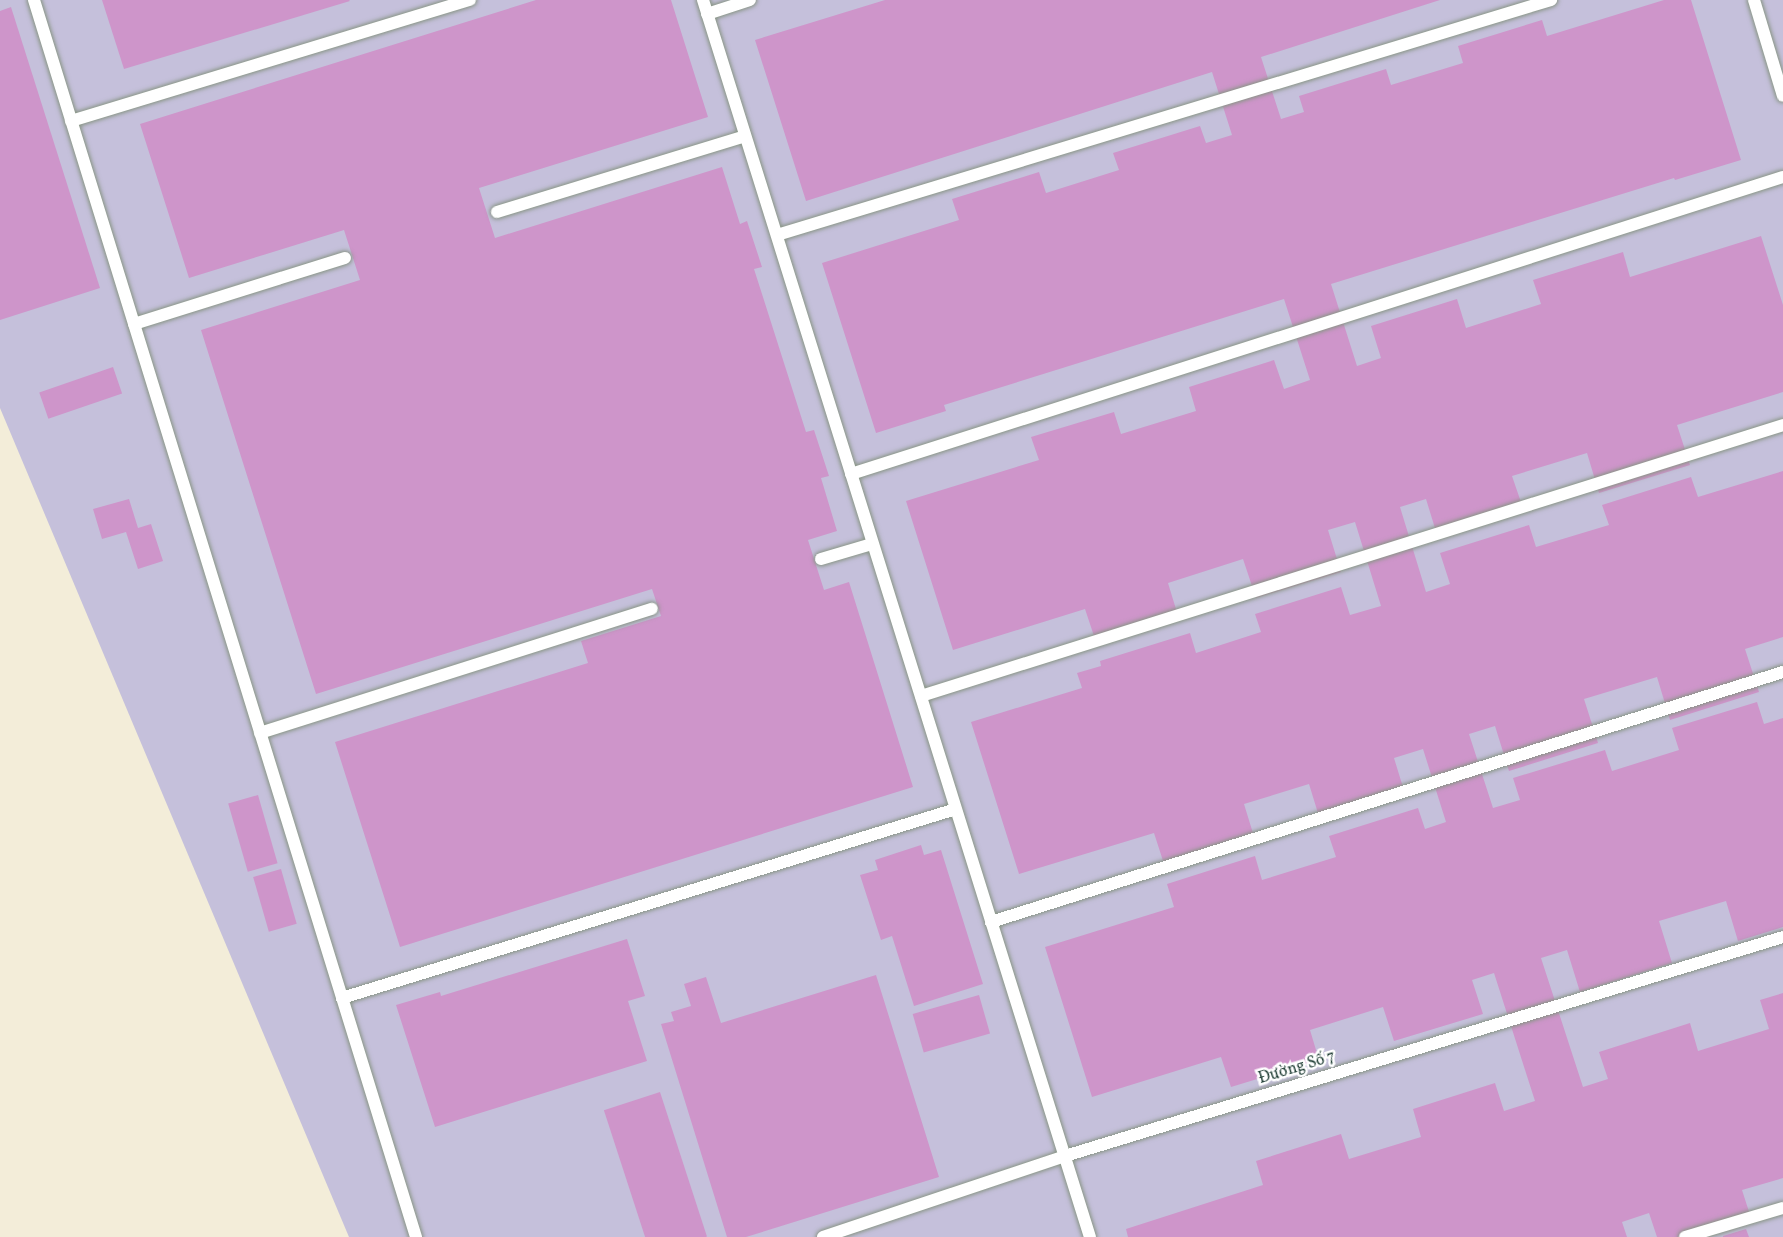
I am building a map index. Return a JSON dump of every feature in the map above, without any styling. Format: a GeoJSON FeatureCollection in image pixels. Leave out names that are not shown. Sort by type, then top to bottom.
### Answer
{"type":"FeatureCollection","features":[{"type":"Feature","properties":{"kind":"lane"},"geometry":{"type":"LineString","coordinates":[[34,0],[416,1237]]}},
{"type":"Feature","properties":{"kind":"lane"},"geometry":{"type":"LineString","coordinates":[[71,121],[470,0]]}},
{"type":"Feature","properties":{"kind":"lane"},"geometry":{"type":"LineString","coordinates":[[703,0],[1090,1237]]}},
{"type":"Feature","properties":{"kind":"lane"},"geometry":{"type":"LineString","coordinates":[[707,14],[750,0]]}},
{"type":"Feature","properties":{"kind":"lane"},"geometry":{"type":"LineString","coordinates":[[777,235],[1551,0]]}},
{"type":"Feature","properties":{"kind":"lane"},"geometry":{"type":"LineString","coordinates":[[1754,0],[1783,96]]}},
{"type":"Feature","properties":{"kind":"lane"},"geometry":{"type":"LineString","coordinates":[[497,212],[745,136]]}},
{"type":"Feature","properties":{"kind":"lane"},"geometry":{"type":"LineString","coordinates":[[851,474],[1783,177]]}},
{"type":"Feature","properties":{"kind":"lane"},"geometry":{"type":"LineString","coordinates":[[134,324],[345,258]]}},
{"type":"Feature","properties":{"kind":"lane"},"geometry":{"type":"LineString","coordinates":[[921,696],[1783,425]]}},
{"type":"Feature","properties":{"kind":"lane"},"geometry":{"type":"LineString","coordinates":[[821,559],[872,544]]}},
{"type":"Feature","properties":{"kind":"lane"},"geometry":{"type":"LineString","coordinates":[[260,733],[652,609]]}},
{"type":"Feature","properties":{"kind":"lane"},"geometry":{"type":"LineString","coordinates":[[991,922],[1783,672]]}},
{"type":"Feature","properties":{"kind":"lane"},"geometry":{"type":"LineString","coordinates":[[342,998],[956,809]]}},
{"type":"Feature","properties":{"kind":"lane","name":"Đường Số 7"},"geometry":{"type":"LineString","coordinates":[[823,1237],[1065,1156],[1783,937]]}},
{"type":"Feature","properties":{"kind":"lane"},"geometry":{"type":"LineString","coordinates":[[1686,1237],[1783,1208]]}},
{"type":"Feature","properties":{"kind":"shaded area"},"geometry":{"type":"Polygon","coordinates":[[[0,0],[1783,0],[1783,1237],[349,1237],[0,408],[0,0]]]}},
{"type":"Feature","properties":{"kind":"building"},"geometry":{"type":"Polygon","coordinates":[[[102,0],[349,0],[350,1],[124,69],[102,0]]]}},
{"type":"Feature","properties":{"kind":"building"},"geometry":{"type":"Polygon","coordinates":[[[536,0],[671,0],[708,117],[479,188],[495,238],[722,167],[740,224],[747,221],[762,267],[754,269],[806,432],[814,430],[829,476],[821,478],[837,531],[808,540],[824,590],[849,582],[913,787],[400,947],[335,742],[588,663],[581,641],[661,616],[652,589],[316,694],[201,330],[360,280],[344,230],[189,278],[140,124],[536,0]]]}},
{"type":"Feature","properties":{"kind":"building"},"geometry":{"type":"Polygon","coordinates":[[[885,0],[1440,0],[1261,57],[1281,119],[1304,112],[1299,96],[1386,69],[1391,85],[1463,63],[1458,46],[1542,20],[1547,36],[1664,0],[1691,0],[1741,160],[1675,180],[1674,178],[1331,284],[1357,366],[1381,358],[1371,326],[1457,299],[1466,328],[1541,304],[1533,280],[1623,252],[1630,277],[1761,236],[1783,305],[1783,392],[1677,425],[1690,465],[1599,493],[1587,453],[1512,476],[1524,511],[1438,538],[1426,499],[1400,507],[1426,592],[1450,584],[1440,553],[1529,525],[1536,547],[1609,525],[1602,505],[1691,477],[1698,497],[1783,471],[1783,637],[1745,649],[1759,692],[1670,720],[1657,677],[1584,699],[1598,743],[1509,771],[1495,726],[1469,734],[1493,808],[1520,800],[1513,778],[1605,750],[1612,771],[1679,750],[1672,728],[1757,702],[1764,724],[1783,718],[1783,927],[1738,941],[1726,901],[1659,921],[1672,963],[1580,992],[1567,950],[1541,958],[1583,1087],[1608,1079],[1599,1052],[1690,1023],[1698,1051],[1769,1029],[1760,1000],[1783,993],[1783,1178],[1742,1190],[1751,1218],[1691,1237],[1657,1237],[1649,1213],[1622,1222],[1627,1237],[1128,1237],[1126,1229],[1263,1185],[1256,1161],[1341,1134],[1349,1159],[1421,1137],[1413,1109],[1495,1083],[1504,1111],[1535,1101],[1494,973],[1472,980],[1483,1014],[1394,1041],[1383,1007],[1310,1030],[1319,1060],[1231,1087],[1221,1057],[1092,1097],[1045,947],[1174,907],[1167,884],[1255,856],[1262,880],[1336,857],[1329,836],[1418,808],[1425,829],[1446,822],[1423,749],[1394,758],[1406,797],[1321,823],[1309,784],[1244,804],[1256,843],[1166,870],[1154,833],[1019,874],[971,722],[1082,688],[1077,673],[1101,666],[1100,661],[1190,633],[1196,653],[1261,632],[1255,614],[1341,587],[1350,615],[1381,606],[1355,522],[1328,530],[1341,572],[1256,598],[1243,559],[1168,583],[1179,619],[1097,645],[1085,609],[953,650],[906,501],[1039,460],[1031,437],[1114,412],[1121,434],[1196,411],[1189,387],[1274,360],[1284,389],[1310,380],[1284,299],[944,405],[946,411],[876,433],[822,263],[959,220],[952,199],[1039,172],[1046,193],[1119,170],[1113,153],[1200,126],[1206,143],[1232,135],[1212,72],[806,201],[755,40],[885,0]]]}},
{"type":"Feature","properties":{"kind":"building"},"geometry":{"type":"Polygon","coordinates":[[[11,7],[100,288],[0,320],[0,11],[11,7]]]}},
{"type":"Feature","properties":{"kind":"building"},"geometry":{"type":"Polygon","coordinates":[[[113,367],[122,393],[48,419],[39,392],[113,367]]]}},
{"type":"Feature","properties":{"kind":"building"},"geometry":{"type":"Polygon","coordinates":[[[129,499],[138,528],[151,524],[163,561],[138,569],[126,532],[102,539],[93,509],[129,499]]]}},
{"type":"Feature","properties":{"kind":"building"},"geometry":{"type":"Polygon","coordinates":[[[258,795],[278,863],[248,872],[228,804],[258,795]]]}},
{"type":"Feature","properties":{"kind":"building"},"geometry":{"type":"Polygon","coordinates":[[[921,845],[924,855],[941,850],[983,984],[914,1006],[892,936],[881,940],[860,875],[878,870],[875,860],[921,845]]]}},
{"type":"Feature","properties":{"kind":"building"},"geometry":{"type":"Polygon","coordinates":[[[281,869],[297,924],[269,932],[253,877],[281,869]]]}},
{"type":"Feature","properties":{"kind":"building"},"geometry":{"type":"Polygon","coordinates":[[[627,939],[645,996],[628,1001],[647,1061],[435,1127],[396,1005],[440,992],[441,996],[627,939]]]}},
{"type":"Feature","properties":{"kind":"building"},"geometry":{"type":"Polygon","coordinates":[[[876,975],[939,1177],[746,1237],[727,1237],[661,1024],[674,1021],[671,1012],[691,1006],[684,984],[706,977],[721,1023],[876,975]]]}},
{"type":"Feature","properties":{"kind":"building"},"geometry":{"type":"Polygon","coordinates":[[[979,995],[990,1033],[924,1052],[913,1014],[979,995]]]}},
{"type":"Feature","properties":{"kind":"building"},"geometry":{"type":"Polygon","coordinates":[[[660,1092],[707,1237],[645,1237],[604,1110],[660,1092]]]}},
{"type":"Feature","properties":{"kind":"building"},"geometry":{"type":"Polygon","coordinates":[[[1746,1229],[1749,1237],[1723,1237],[1723,1236],[1746,1229]]]}}]}
